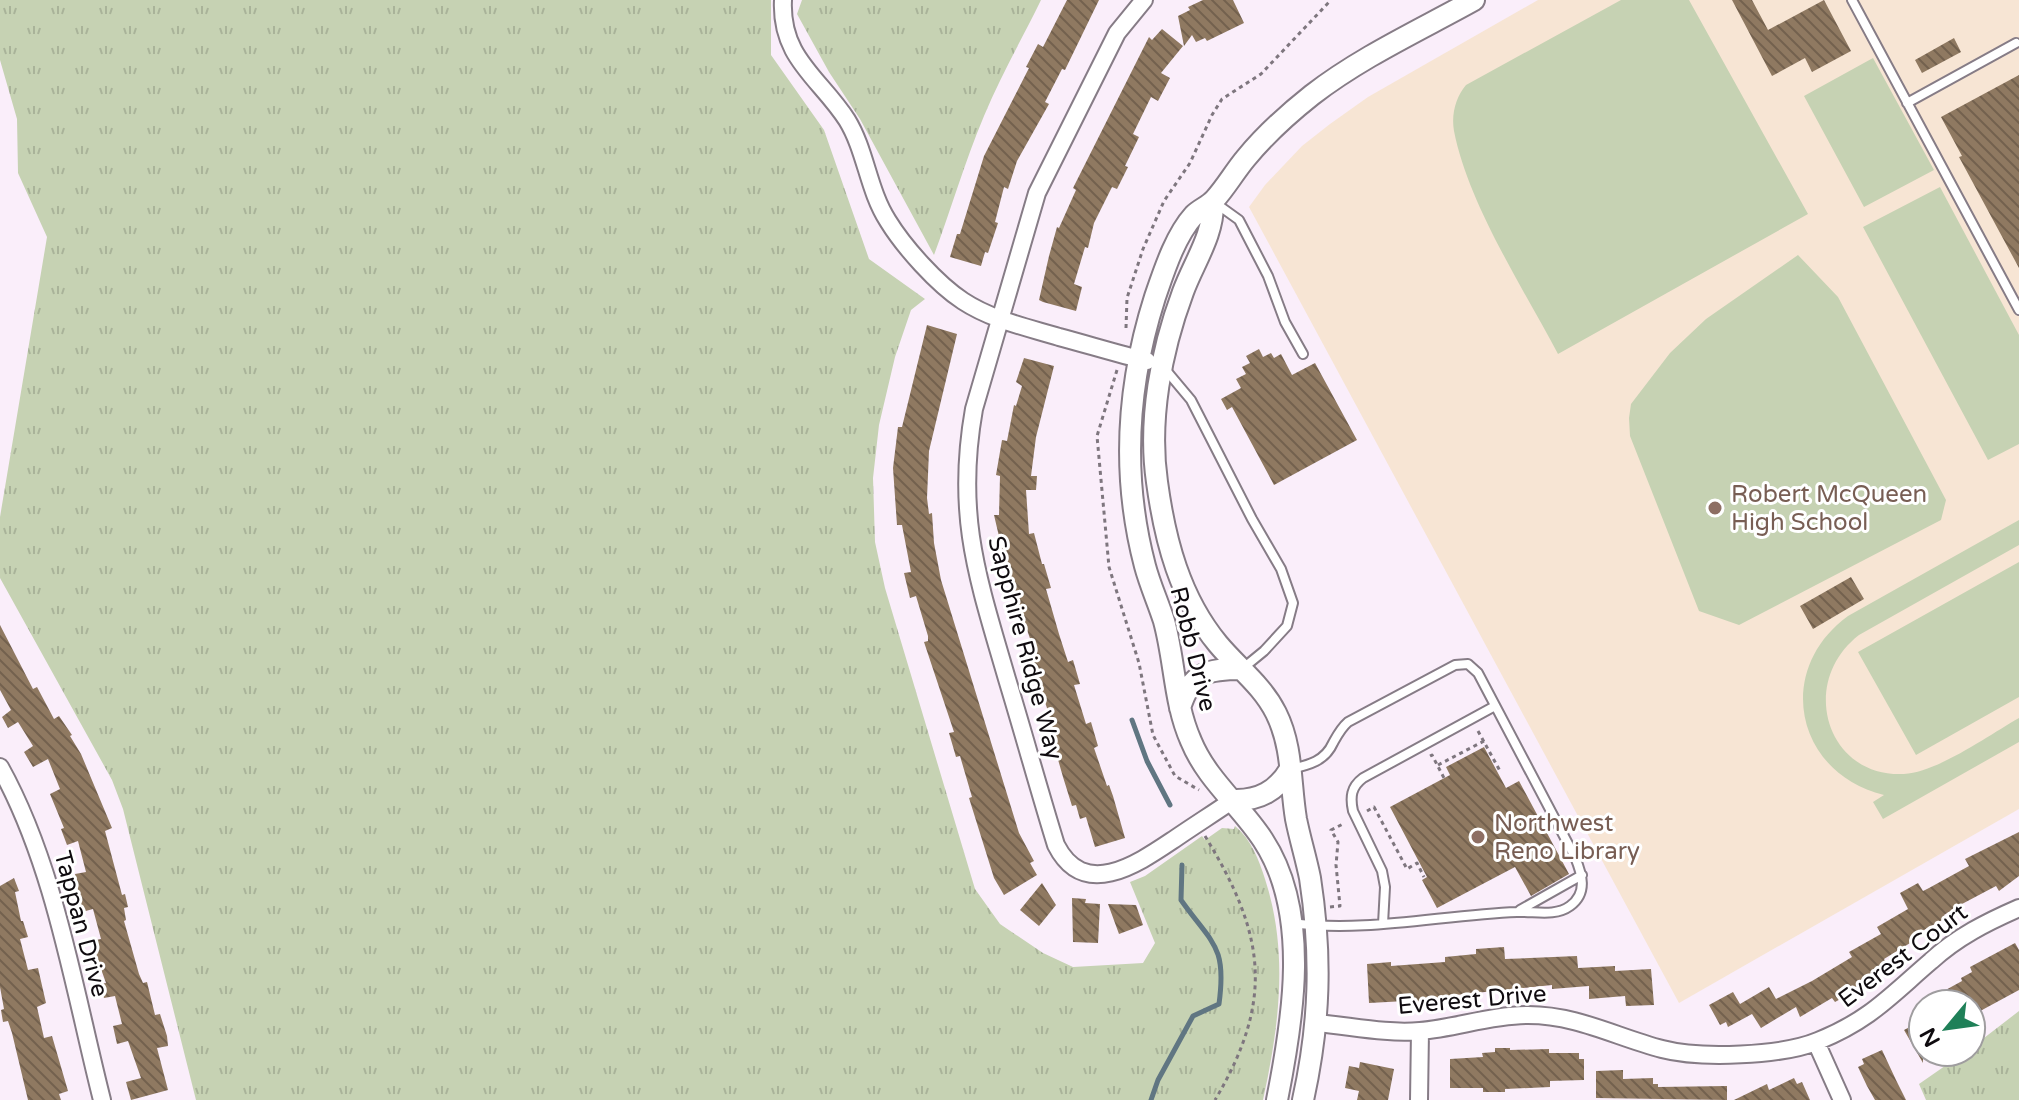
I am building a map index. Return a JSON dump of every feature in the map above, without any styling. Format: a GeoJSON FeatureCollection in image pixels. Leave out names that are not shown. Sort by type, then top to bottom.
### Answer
{"type":"FeatureCollection","features":[{"type":"Feature","properties":{"kind":"street"},"geometry":{"type":"LineString","coordinates":[[783,0],[785,28],[791,46],[800,64],[839,108],[850,126],[876,199],[888,222],[944,286],[962,300],[999,320],[1162,365]]}},
{"type":"Feature","properties":{"kind":"street","name":"Sapphire Ridge Way"},"geometry":{"type":"LineString","coordinates":[[1144,0],[1117,33],[1041,182],[974,409],[965,481],[971,553],[1056,845],[1067,862],[1089,874],[1104,875],[1142,861],[1233,800]]}},
{"type":"Feature","properties":{"kind":"street","name":"Robb Drive"},"geometry":{"type":"LineString","coordinates":[[1277,1100],[1293,1004],[1291,923],[1279,871],[1265,842],[1199,757],[1180,708],[1169,641],[1145,567],[1132,495],[1130,423],[1138,359],[1158,287],[1179,241],[1194,215],[1213,202],[1262,140],[1312,95],[1349,69],[1474,0]]}},
{"type":"Feature","properties":{"kind":"street","name":"Robb Drive"},"geometry":{"type":"LineString","coordinates":[[1213,202],[1212,227],[1180,300],[1162,365],[1154,448],[1156,478],[1168,540],[1190,600],[1217,642],[1265,694],[1277,713],[1288,743],[1316,926],[1319,978],[1317,1023],[1303,1100]]}},
{"type":"Feature","properties":{"kind":"street"},"geometry":{"type":"LineString","coordinates":[[1180,708],[1191,682],[1201,675],[1210,670],[1242,669]]}},
{"type":"Feature","properties":{"kind":"street","name":"Tappan Drive"},"geometry":{"type":"LineString","coordinates":[[0,767],[31,831],[45,873],[102,1100]]}},
{"type":"Feature","properties":{"kind":"street"},"geometry":{"type":"LineString","coordinates":[[1233,800],[1250,800],[1272,791],[1290,769]]}},
{"type":"Feature","properties":{"kind":"street","name":"Everest Court"},"geometry":{"type":"LineString","coordinates":[[1816,1042],[1873,1013],[1960,938],[2019,908]]}},
{"type":"Feature","properties":{"kind":"street","name":"Everest Drive"},"geometry":{"type":"LineString","coordinates":[[1317,1023],[1395,1032],[1527,1015],[1586,1022],[1678,1052],[1762,1052],[1816,1042]]}},
{"type":"Feature","properties":{"kind":"street"},"geometry":{"type":"LineString","coordinates":[[1419,1100],[1420,1031]]}},
{"type":"Feature","properties":{"kind":"street"},"geometry":{"type":"LineString","coordinates":[[1816,1042],[1842,1100]]}},
{"type":"Feature","properties":{"kind":"lane"},"geometry":{"type":"LineString","coordinates":[[1852,0],[2019,310]]}},
{"type":"Feature","properties":{"kind":"lane"},"geometry":{"type":"LineString","coordinates":[[1907,103],[2016,43]]}},
{"type":"Feature","properties":{"kind":"lane"},"geometry":{"type":"LineString","coordinates":[[1213,202],[1239,220],[1268,276],[1285,322],[1303,354]]}},
{"type":"Feature","properties":{"kind":"lane"},"geometry":{"type":"LineString","coordinates":[[1162,365],[1191,400],[1281,569],[1293,603],[1287,626],[1242,669]]}},
{"type":"Feature","properties":{"kind":"lane"},"geometry":{"type":"LineString","coordinates":[[1290,769],[1310,764],[1324,756],[1348,722],[1455,665],[1474,667],[1582,875],[1581,892],[1568,907],[1552,913],[1517,912],[1383,924],[1316,926],[1291,923]]}},
{"type":"Feature","properties":{"kind":"lane"},"geometry":{"type":"LineString","coordinates":[[1383,924],[1385,887],[1382,871],[1353,811],[1353,788],[1363,778],[1495,706]]}},
{"type":"Feature","properties":{"kind":"lane"},"geometry":{"type":"LineString","coordinates":[[1517,912],[1582,875]]}},
{"type":"Feature","properties":{"kind":"path"},"geometry":{"type":"LineString","coordinates":[[1467,737],[1479,730],[1500,771]]}},
{"type":"Feature","properties":{"kind":"path"},"geometry":{"type":"LineString","coordinates":[[1438,765],[1484,741]]}},
{"type":"Feature","properties":{"kind":"path"},"geometry":{"type":"LineString","coordinates":[[1420,762],[1432,755],[1444,778]]}},
{"type":"Feature","properties":{"kind":"path"},"geometry":{"type":"LineString","coordinates":[[1360,809],[1362,813],[1374,807],[1407,869],[1417,863],[1424,877]]}},
{"type":"Feature","properties":{"kind":"path"},"geometry":{"type":"LineString","coordinates":[[1327,908],[1340,906],[1336,865],[1338,842],[1331,830],[1345,823]]}},
{"type":"Feature","properties":{"kind":"path"},"geometry":{"type":"LineString","coordinates":[[1205,836],[1234,886],[1246,915],[1256,967],[1257,993],[1251,1023],[1240,1053],[1215,1100]]}},
{"type":"Feature","properties":{"kind":"shaded area","name":"Robert McQueen High School"},"geometry":{"type":"Polygon","coordinates":[[[1538,0],[2019,0],[2019,809],[1679,1003],[1249,207],[1302,146],[1330,124],[1368,97],[1538,0]]]}},
{"type":"Feature","properties":{"kind":"green space"},"geometry":{"type":"Polygon","coordinates":[[[0,0],[771,0],[771,55],[824,130],[869,259],[925,299],[911,310],[895,357],[879,425],[873,478],[875,542],[885,588],[975,889],[1000,924],[1043,953],[1073,967],[1143,963],[1155,943],[1130,882],[1145,876],[1202,836],[1205,840],[1222,828],[1234,829],[1235,826],[1250,843],[1260,865],[1277,934],[1277,1017],[1263,1100],[196,1100],[123,809],[112,780],[0,578],[0,517],[47,237],[18,173],[17,119],[0,60],[0,0]]]}},
{"type":"Feature","properties":{"kind":"green space"},"geometry":{"type":"Polygon","coordinates":[[[802,0],[1041,0],[984,116],[934,255],[860,119],[829,72],[797,14],[802,0]]]}},
{"type":"Feature","properties":{"kind":"green space"},"geometry":{"type":"Polygon","coordinates":[[[1621,0],[1689,0],[1808,214],[1558,354],[1498,245],[1471,187],[1454,131],[1454,112],[1466,85],[1621,0]]]}},
{"type":"Feature","properties":{"kind":"green space"},"geometry":{"type":"Polygon","coordinates":[[[1873,58],[1934,170],[1864,207],[1804,96],[1873,58]]]}},
{"type":"Feature","properties":{"kind":"green space"},"geometry":{"type":"Polygon","coordinates":[[[1940,187],[2019,335],[2019,444],[1988,460],[1863,227],[1940,187]]]}},
{"type":"Feature","properties":{"kind":"green space"},"geometry":{"type":"Polygon","coordinates":[[[1798,255],[1838,297],[1946,500],[1941,520],[1739,625],[1699,611],[1630,436],[1631,404],[1670,353],[1706,319],[1798,255]]]}},
{"type":"Feature","properties":{"kind":"green space"},"geometry":{"type":"Polygon","coordinates":[[[2019,520],[2019,545],[1859,635],[1840,655],[1829,677],[1826,701],[1829,724],[1839,744],[1855,761],[1877,771],[1904,774],[1932,767],[2019,718],[2019,742],[1883,819],[1873,802],[1884,795],[1854,783],[1830,765],[1814,743],[1805,718],[1803,691],[1810,664],[1825,638],[1848,616],[2019,520]]]}},
{"type":"Feature","properties":{"kind":"green space"},"geometry":{"type":"Polygon","coordinates":[[[2019,562],[2019,697],[1916,755],[1858,652],[2019,562]]]}},
{"type":"Feature","properties":{"kind":"green space"},"geometry":{"type":"Polygon","coordinates":[[[2019,1011],[2019,1100],[1926,1100],[1919,1084],[1942,1068],[1987,1068],[1987,1036],[2019,1011]]]}},
{"type":"Feature","properties":{"kind":"building"},"geometry":{"type":"Polygon","coordinates":[[[1067,0],[1099,0],[1065,70],[1062,69],[1045,102],[1049,104],[1017,161],[1008,189],[1004,187],[995,222],[998,223],[988,253],[985,252],[981,266],[950,257],[984,156],[1038,44],[1043,47],[1067,0]]]}},
{"type":"Feature","properties":{"kind":"building"},"geometry":{"type":"Polygon","coordinates":[[[1203,0],[1233,0],[1244,23],[1207,41],[1205,38],[1196,42],[1192,35],[1184,46],[1178,16],[1203,0]]]}},
{"type":"Feature","properties":{"kind":"building"},"geometry":{"type":"Polygon","coordinates":[[[1732,0],[1752,0],[1768,30],[1824,0],[1851,51],[1812,72],[1805,58],[1772,76],[1732,0]]]}},
{"type":"Feature","properties":{"kind":"building"},"geometry":{"type":"Polygon","coordinates":[[[1162,29],[1183,46],[1161,73],[1170,78],[1158,101],[1151,97],[1133,134],[1139,137],[1125,166],[1128,167],[1117,189],[1112,187],[1094,223],[1074,284],[1082,287],[1076,311],[1043,302],[1039,300],[1049,256],[1057,227],[1076,190],[1073,188],[1149,37],[1152,40],[1162,29]]]}},
{"type":"Feature","properties":{"kind":"building"},"geometry":{"type":"Polygon","coordinates":[[[1954,38],[1961,52],[1922,73],[1915,60],[1954,38]]]}},
{"type":"Feature","properties":{"kind":"building"},"geometry":{"type":"Polygon","coordinates":[[[2019,75],[2019,268],[1941,117],[2019,75]]]}},
{"type":"Feature","properties":{"kind":"building"},"geometry":{"type":"Polygon","coordinates":[[[927,325],[957,334],[929,451],[927,498],[929,514],[932,513],[941,580],[1019,833],[1034,861],[1030,863],[1037,875],[1004,895],[994,878],[969,798],[972,797],[960,756],[956,757],[949,733],[954,732],[924,642],[928,641],[928,636],[916,596],[910,598],[904,573],[911,572],[902,525],[897,525],[893,468],[898,427],[902,427],[927,325]]]}},
{"type":"Feature","properties":{"kind":"building"},"geometry":{"type":"Polygon","coordinates":[[[1259,349],[1263,357],[1271,353],[1274,358],[1281,354],[1292,375],[1315,363],[1357,440],[1274,485],[1232,407],[1227,410],[1221,399],[1241,388],[1236,379],[1246,374],[1242,367],[1250,363],[1246,356],[1259,349]]]}},
{"type":"Feature","properties":{"kind":"building"},"geometry":{"type":"Polygon","coordinates":[[[1024,358],[1054,366],[1036,437],[1031,476],[1037,476],[1036,490],[1026,490],[1029,534],[1034,533],[1044,564],[1051,588],[1046,589],[1059,634],[1068,662],[1073,660],[1080,684],[1074,685],[1086,724],[1091,722],[1098,746],[1094,748],[1125,838],[1095,847],[1086,817],[1080,819],[1076,805],[1072,806],[1063,777],[1051,735],[1049,714],[1028,652],[1034,650],[1008,575],[994,515],[999,515],[1000,476],[996,475],[1002,440],[1007,441],[1014,405],[1022,386],[1016,382],[1024,358]]]}},
{"type":"Feature","properties":{"kind":"building"},"geometry":{"type":"Polygon","coordinates":[[[1851,577],[1864,599],[1813,629],[1800,606],[1851,577]]]}},
{"type":"Feature","properties":{"kind":"building"},"geometry":{"type":"Polygon","coordinates":[[[0,625],[33,689],[37,687],[54,719],[59,716],[72,735],[112,828],[105,831],[128,907],[124,908],[124,921],[139,974],[143,983],[147,982],[155,1015],[160,1014],[167,1036],[168,1046],[157,1048],[168,1090],[131,1100],[126,1082],[141,1078],[128,1041],[117,1044],[113,1026],[122,1024],[115,996],[104,998],[100,984],[106,983],[91,941],[101,939],[93,909],[82,912],[75,874],[86,872],[78,841],[67,845],[61,829],[64,828],[50,794],[60,789],[48,759],[33,767],[24,752],[33,746],[18,722],[8,728],[2,717],[11,710],[0,690],[0,625]]]}},
{"type":"Feature","properties":{"kind":"building","name":"Northwest Reno Library"},"geometry":{"type":"Polygon","coordinates":[[[1484,747],[1506,788],[1519,781],[1569,874],[1531,896],[1515,867],[1437,908],[1422,880],[1427,877],[1390,807],[1450,775],[1446,767],[1484,747]]]}},
{"type":"Feature","properties":{"kind":"building"},"geometry":{"type":"Polygon","coordinates":[[[2019,832],[2019,876],[1999,891],[1996,886],[1962,904],[1944,915],[1946,918],[1913,936],[1915,940],[1884,959],[1888,966],[1856,985],[1859,989],[1835,1002],[1832,998],[1800,1017],[1796,1007],[1761,1028],[1752,1014],[1728,1027],[1726,1022],[1720,1025],[1709,1005],[1733,992],[1740,1004],[1769,987],[1776,999],[1812,981],[1852,957],[1849,952],[1881,934],[1877,927],[1908,909],[1900,893],[1918,883],[1923,891],[1929,888],[1969,866],[1965,859],[2019,832]]]}},
{"type":"Feature","properties":{"kind":"building"},"geometry":{"type":"Polygon","coordinates":[[[14,878],[19,891],[15,892],[21,921],[28,937],[20,939],[28,970],[38,968],[46,1003],[37,1007],[44,1038],[52,1036],[68,1091],[59,1094],[61,1100],[28,1100],[12,1033],[8,1021],[3,1022],[0,886],[14,878]]]}},
{"type":"Feature","properties":{"kind":"building"},"geometry":{"type":"Polygon","coordinates":[[[1042,883],[1056,905],[1039,926],[1020,910],[1042,883]]]}},
{"type":"Feature","properties":{"kind":"building"},"geometry":{"type":"Polygon","coordinates":[[[1072,898],[1100,904],[1098,943],[1073,942],[1072,898]]]}},
{"type":"Feature","properties":{"kind":"building"},"geometry":{"type":"Polygon","coordinates":[[[1108,904],[1136,905],[1143,925],[1119,934],[1108,904]]]}},
{"type":"Feature","properties":{"kind":"building"},"geometry":{"type":"Polygon","coordinates":[[[2015,943],[2019,950],[2019,990],[1987,1007],[1987,988],[1949,988],[1972,972],[1970,967],[2015,943]]]}},
{"type":"Feature","properties":{"kind":"building"},"geometry":{"type":"Polygon","coordinates":[[[1504,947],[1505,959],[1577,956],[1578,968],[1615,966],[1615,971],[1651,969],[1654,1005],[1626,1006],[1625,996],[1589,999],[1589,986],[1552,989],[1552,985],[1456,995],[1456,1000],[1434,1002],[1434,1007],[1420,1008],[1419,1003],[1406,1004],[1406,1001],[1369,1003],[1367,964],[1391,962],[1391,966],[1445,962],[1445,957],[1476,954],[1476,949],[1504,947]]]}},
{"type":"Feature","properties":{"kind":"building"},"geometry":{"type":"Polygon","coordinates":[[[1495,1048],[1579,1053],[1579,1059],[1584,1059],[1584,1080],[1550,1081],[1550,1087],[1505,1089],[1505,1092],[1450,1088],[1450,1059],[1483,1057],[1482,1053],[1495,1052],[1495,1048]]]}},
{"type":"Feature","properties":{"kind":"building"},"geometry":{"type":"Polygon","coordinates":[[[1882,1050],[1906,1100],[1875,1100],[1867,1086],[1858,1067],[1864,1064],[1862,1059],[1882,1050]]]}},
{"type":"Feature","properties":{"kind":"building"},"geometry":{"type":"Polygon","coordinates":[[[1360,1062],[1394,1069],[1388,1100],[1357,1100],[1359,1091],[1345,1088],[1349,1066],[1359,1068],[1360,1062]]]}},
{"type":"Feature","properties":{"kind":"building"},"geometry":{"type":"Polygon","coordinates":[[[1623,1070],[1623,1079],[1653,1078],[1653,1084],[1658,1084],[1658,1087],[1727,1086],[1727,1100],[1596,1098],[1596,1071],[1623,1070]]]}},
{"type":"Feature","properties":{"kind":"building"},"geometry":{"type":"Polygon","coordinates":[[[1794,1078],[1797,1084],[1802,1082],[1810,1100],[1734,1100],[1767,1084],[1769,1090],[1794,1078]]]}},
{"type":"Feature","properties":{"kind":"waterway"},"geometry":{"type":"LineString","coordinates":[[1132,720],[1147,761],[1170,805]]}},
{"type":"Feature","properties":{"kind":"waterway"},"geometry":{"type":"LineString","coordinates":[[1151,1100],[1158,1080],[1193,1016],[1219,1004],[1219,957],[1215,946],[1181,900],[1182,865]]}},
{"type":"Feature","properties":{"kind":"place","name":"Robert McQueen High School"},"geometry":{"type":"Point","coordinates":[1715,508]}},
{"type":"Feature","properties":{"kind":"place","name":"Northwest Reno Library"},"geometry":{"type":"Point","coordinates":[1478,837]}}]}
